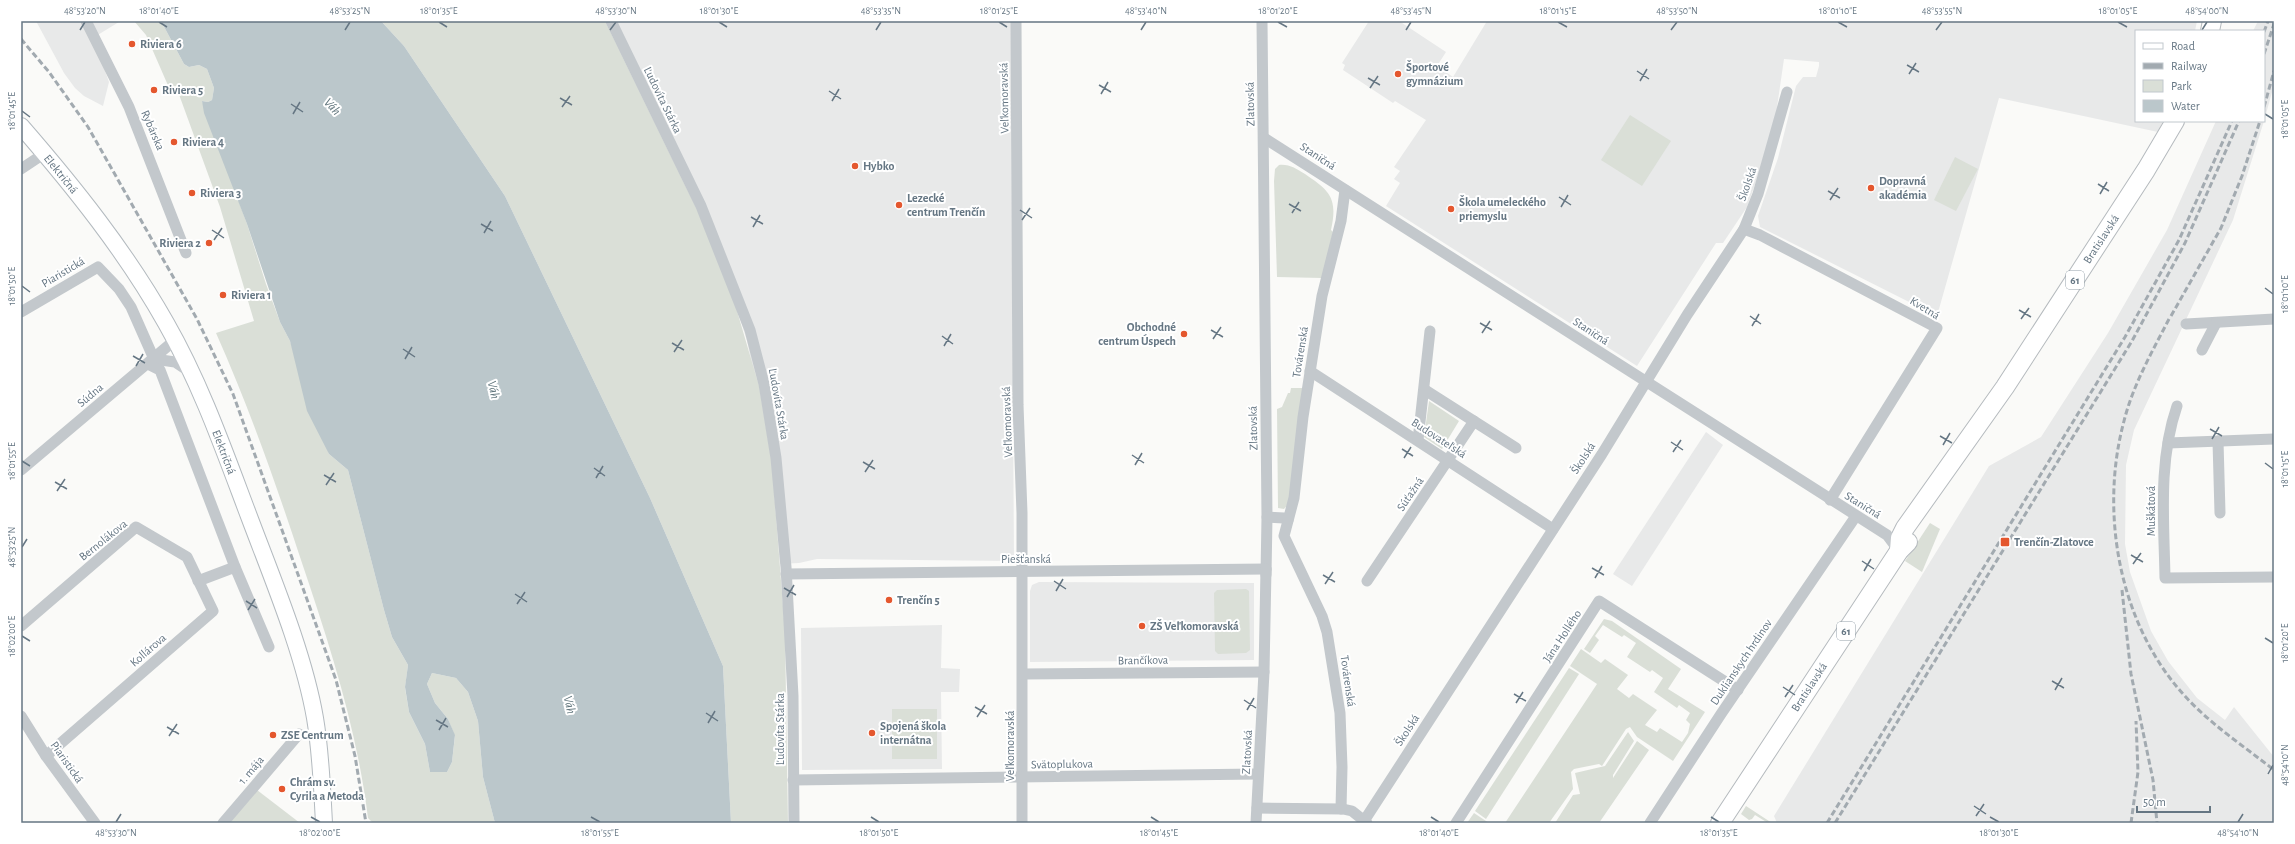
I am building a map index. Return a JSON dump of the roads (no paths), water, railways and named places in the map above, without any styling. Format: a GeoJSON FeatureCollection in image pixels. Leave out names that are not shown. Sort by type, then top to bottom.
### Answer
{"type":"FeatureCollection","features":[{"type":"Feature","properties":{"kind":"main road","name":"Bratislavská"},"geometry":{"type":"LineString","coordinates":[[1720,823],[1899,550],[1911,539],[1952,477],[1963,459],[1972,436],[2146,170],[2174,122]]}},
{"type":"Feature","properties":{"kind":"main road","name":"Električná"},"geometry":{"type":"LineString","coordinates":[[21,126],[45,153],[120,252],[176,340],[212,420],[261,549],[308,686],[317,732],[324,823]]}},
{"type":"Feature","properties":{"kind":"street","name":"Rybárska"},"geometry":{"type":"LineString","coordinates":[[86,21],[132,113],[186,253]]}},
{"type":"Feature","properties":{"kind":"street","name":"Ľudovíta Stárka"},"geometry":{"type":"LineString","coordinates":[[611,21],[700,206],[750,330],[768,402],[776,458],[786,574],[793,696],[794,823]]}},
{"type":"Feature","properties":{"kind":"street","name":"Veľkomoravská"},"geometry":{"type":"LineString","coordinates":[[1016,21],[1018,405],[1022,513],[1022,823]]}},
{"type":"Feature","properties":{"kind":"street","name":"Zlatovská"},"geometry":{"type":"LineString","coordinates":[[1262,21],[1267,517],[1266,575],[1266,569]]}},
{"type":"Feature","properties":{"kind":"street","name":"Školská"},"geometry":{"type":"LineString","coordinates":[[1365,822],[1553,529],[1687,315],[1744,228],[1758,194],[1787,92]]}},
{"type":"Feature","properties":{"kind":"street","name":"Staničná"},"geometry":{"type":"LineString","coordinates":[[1264,138],[1887,535],[1899,550]]}},
{"type":"Feature","properties":{"kind":"street"},"geometry":{"type":"LineString","coordinates":[[21,169],[45,153]]}},
{"type":"Feature","properties":{"kind":"street","name":"Továrenská"},"geometry":{"type":"LineString","coordinates":[[1341,809],[1342,767],[1340,713],[1327,632],[1322,616],[1284,536],[1294,498],[1310,371],[1322,296],[1341,221],[1345,190]]}},
{"type":"Feature","properties":{"kind":"street","name":"Kvetná"},"geometry":{"type":"LineString","coordinates":[[1744,228],[1937,328],[1830,500]]}},
{"type":"Feature","properties":{"kind":"street","name":"Piaristická"},"geometry":{"type":"LineString","coordinates":[[21,312],[98,267],[119,289],[131,307],[151,361]]}},
{"type":"Feature","properties":{"kind":"street"},"geometry":{"type":"LineString","coordinates":[[2186,324],[2274,319]]}},
{"type":"Feature","properties":{"kind":"street"},"geometry":{"type":"LineString","coordinates":[[2202,350],[2216,323]]}},
{"type":"Feature","properties":{"kind":"street"},"geometry":{"type":"LineString","coordinates":[[1418,440],[1425,390],[1430,331]]}},
{"type":"Feature","properties":{"kind":"street","name":"Súdna"},"geometry":{"type":"LineString","coordinates":[[21,470],[176,340]]}},
{"type":"Feature","properties":{"kind":"street"},"geometry":{"type":"LineString","coordinates":[[151,361],[175,362],[191,373]]}},
{"type":"Feature","properties":{"kind":"street"},"geometry":{"type":"LineString","coordinates":[[151,361],[160,370],[235,567],[269,647]]}},
{"type":"Feature","properties":{"kind":"street","name":"Budovateľská"},"geometry":{"type":"LineString","coordinates":[[1310,371],[1553,529]]}},
{"type":"Feature","properties":{"kind":"street"},"geometry":{"type":"LineString","coordinates":[[1425,390],[1516,448]]}},
{"type":"Feature","properties":{"kind":"street","name":"Muškátová"},"geometry":{"type":"LineString","coordinates":[[2178,406],[2170,427],[2164,467],[2165,578],[2274,577]]}},
{"type":"Feature","properties":{"kind":"street","name":"Súťažná"},"geometry":{"type":"LineString","coordinates":[[1367,581],[1474,420]]}},
{"type":"Feature","properties":{"kind":"street"},"geometry":{"type":"LineString","coordinates":[[2168,443],[2274,439]]}},
{"type":"Feature","properties":{"kind":"street"},"geometry":{"type":"LineString","coordinates":[[2218,441],[2220,513]]}},
{"type":"Feature","properties":{"kind":"street","name":"Duklianskych hrdinov"},"geometry":{"type":"LineString","coordinates":[[1650,823],[1856,516]]}},
{"type":"Feature","properties":{"kind":"street"},"geometry":{"type":"LineString","coordinates":[[1267,517],[1284,518],[1288,520]]}},
{"type":"Feature","properties":{"kind":"street","name":"Bernolákova"},"geometry":{"type":"LineString","coordinates":[[21,626],[136,527],[187,557],[198,581]]}},
{"type":"Feature","properties":{"kind":"street"},"geometry":{"type":"LineString","coordinates":[[198,581],[235,567]]}},
{"type":"Feature","properties":{"kind":"street","name":"Piešťanská"},"geometry":{"type":"LineString","coordinates":[[786,574],[1266,569]]}},
{"type":"Feature","properties":{"kind":"street","name":"Zlatovská"},"geometry":{"type":"LineString","coordinates":[[1256,823],[1264,672],[1266,569]]}},
{"type":"Feature","properties":{"kind":"street","name":"Kollárova"},"geometry":{"type":"LineString","coordinates":[[46,756],[212,611],[198,581]]}},
{"type":"Feature","properties":{"kind":"street","name":"Jána Hollého"},"geometry":{"type":"LineString","coordinates":[[1456,823],[1600,601],[1738,690]]}},
{"type":"Feature","properties":{"kind":"street","name":"Brančíkova"},"geometry":{"type":"LineString","coordinates":[[1023,674],[1264,672]]}},
{"type":"Feature","properties":{"kind":"street","name":"Piaristická"},"geometry":{"type":"LineString","coordinates":[[21,716],[46,756],[92,822]]}},
{"type":"Feature","properties":{"kind":"street","name":"1. mája"},"geometry":{"type":"LineString","coordinates":[[223,823],[299,734]]}},
{"type":"Feature","properties":{"kind":"street","name":"Svätoplukova"},"geometry":{"type":"LineString","coordinates":[[793,780],[1258,774]]}},
{"type":"Feature","properties":{"kind":"street"},"geometry":{"type":"LineString","coordinates":[[1257,808],[1341,809],[1352,811],[1365,822]]}},
{"type":"Feature","properties":{"kind":"water","name":"Váh"},"geometry":{"type":"Polygon","coordinates":[[[161,21],[381,21],[404,46],[505,196],[650,498],[723,666],[731,823],[495,823],[483,777],[478,721],[468,692],[456,678],[432,673],[427,684],[435,703],[448,719],[455,735],[452,762],[447,772],[430,772],[425,744],[409,712],[405,687],[408,665],[392,637],[348,470],[329,454],[307,411],[290,341],[280,322],[247,224],[204,113],[202,101],[208,102],[212,100],[214,88],[207,69],[199,65],[189,67],[184,64],[161,21]]]}},
{"type":"Feature","properties":{"kind":"railway"},"geometry":{"type":"LineString","coordinates":[[2265,30],[2268,21]]}},
{"type":"Feature","properties":{"kind":"railway"},"geometry":{"type":"LineString","coordinates":[[2265,51],[2274,24]]}},
{"type":"Feature","properties":{"kind":"railway"},"geometry":{"type":"LineString","coordinates":[[21,39],[49,72],[88,127],[197,319],[233,394],[336,680],[355,756],[366,823]]}},
{"type":"Feature","properties":{"kind":"railway"},"geometry":{"type":"LineString","coordinates":[[2265,103],[2274,71]]}},
{"type":"Feature","properties":{"kind":"railway"},"geometry":{"type":"LineString","coordinates":[[1827,823],[2125,337],[2179,240],[2232,122]]}},
{"type":"Feature","properties":{"kind":"railway"},"geometry":{"type":"LineString","coordinates":[[1835,823],[2132,341],[2185,243],[2239,122]]}},
{"type":"Feature","properties":{"kind":"railway"},"geometry":{"type":"LineString","coordinates":[[2171,316],[2221,228],[2242,176],[2260,122]]}},
{"type":"Feature","properties":{"kind":"railway"},"geometry":{"type":"LineString","coordinates":[[2169,319],[2132,395],[2124,421],[2117,455],[2114,490],[2115,526],[2119,561],[2128,595],[2140,628],[2157,659],[2177,687],[2211,721],[2274,770]]}},
{"type":"Feature","properties":{"kind":"railway"},"geometry":{"type":"LineString","coordinates":[[2122,590],[2131,674],[2153,780],[2157,823]]}},
{"type":"Feature","properties":{"kind":"railway"},"geometry":{"type":"LineString","coordinates":[[2131,823],[2138,772],[2136,721]]}},
{"type":"Feature","properties":{"kind":"place","name":"Riviera 6"},"geometry":{"type":"Point","coordinates":[132,44]}},
{"type":"Feature","properties":{"kind":"place","name":"Športové gymnázium"},"geometry":{"type":"Point","coordinates":[1398,74]}},
{"type":"Feature","properties":{"kind":"place","name":"Riviera 5"},"geometry":{"type":"Point","coordinates":[154,90]}},
{"type":"Feature","properties":{"kind":"place","name":"Riviera 4"},"geometry":{"type":"Point","coordinates":[174,142]}},
{"type":"Feature","properties":{"kind":"place","name":"Hybko"},"geometry":{"type":"Point","coordinates":[855,166]}},
{"type":"Feature","properties":{"kind":"place","name":"Dopravná akadémia"},"geometry":{"type":"Point","coordinates":[1871,188]}},
{"type":"Feature","properties":{"kind":"place","name":"Riviera 3"},"geometry":{"type":"Point","coordinates":[192,193]}},
{"type":"Feature","properties":{"kind":"place","name":"Lezecké centrum Trenčín"},"geometry":{"type":"Point","coordinates":[899,205]}},
{"type":"Feature","properties":{"kind":"place","name":"Škola umeleckého priemyslu"},"geometry":{"type":"Point","coordinates":[1451,209]}},
{"type":"Feature","properties":{"kind":"place","name":"Riviera 2"},"geometry":{"type":"Point","coordinates":[209,243]}},
{"type":"Feature","properties":{"kind":"place","name":"Riviera 1"},"geometry":{"type":"Point","coordinates":[223,295]}},
{"type":"Feature","properties":{"kind":"place","name":"Obchodné centrum Úspech"},"geometry":{"type":"Point","coordinates":[1184,334]}},
{"type":"Feature","properties":{"kind":"place","name":"Trenčín-Zlatovce"},"geometry":{"type":"Point","coordinates":[2005,542]}},
{"type":"Feature","properties":{"kind":"place","name":"Trenčín 5"},"geometry":{"type":"Point","coordinates":[889,600]}},
{"type":"Feature","properties":{"kind":"place","name":"ZŠ Veľkomoravská"},"geometry":{"type":"Point","coordinates":[1142,626]}},
{"type":"Feature","properties":{"kind":"place","name":"Spojená škola internátna"},"geometry":{"type":"Point","coordinates":[872,733]}},
{"type":"Feature","properties":{"kind":"place","name":"ZSE Centrum"},"geometry":{"type":"Point","coordinates":[273,735]}},
{"type":"Feature","properties":{"kind":"place","name":"Chrám sv. Cyrila a Metoda"},"geometry":{"type":"Point","coordinates":[282,789]}}]}
